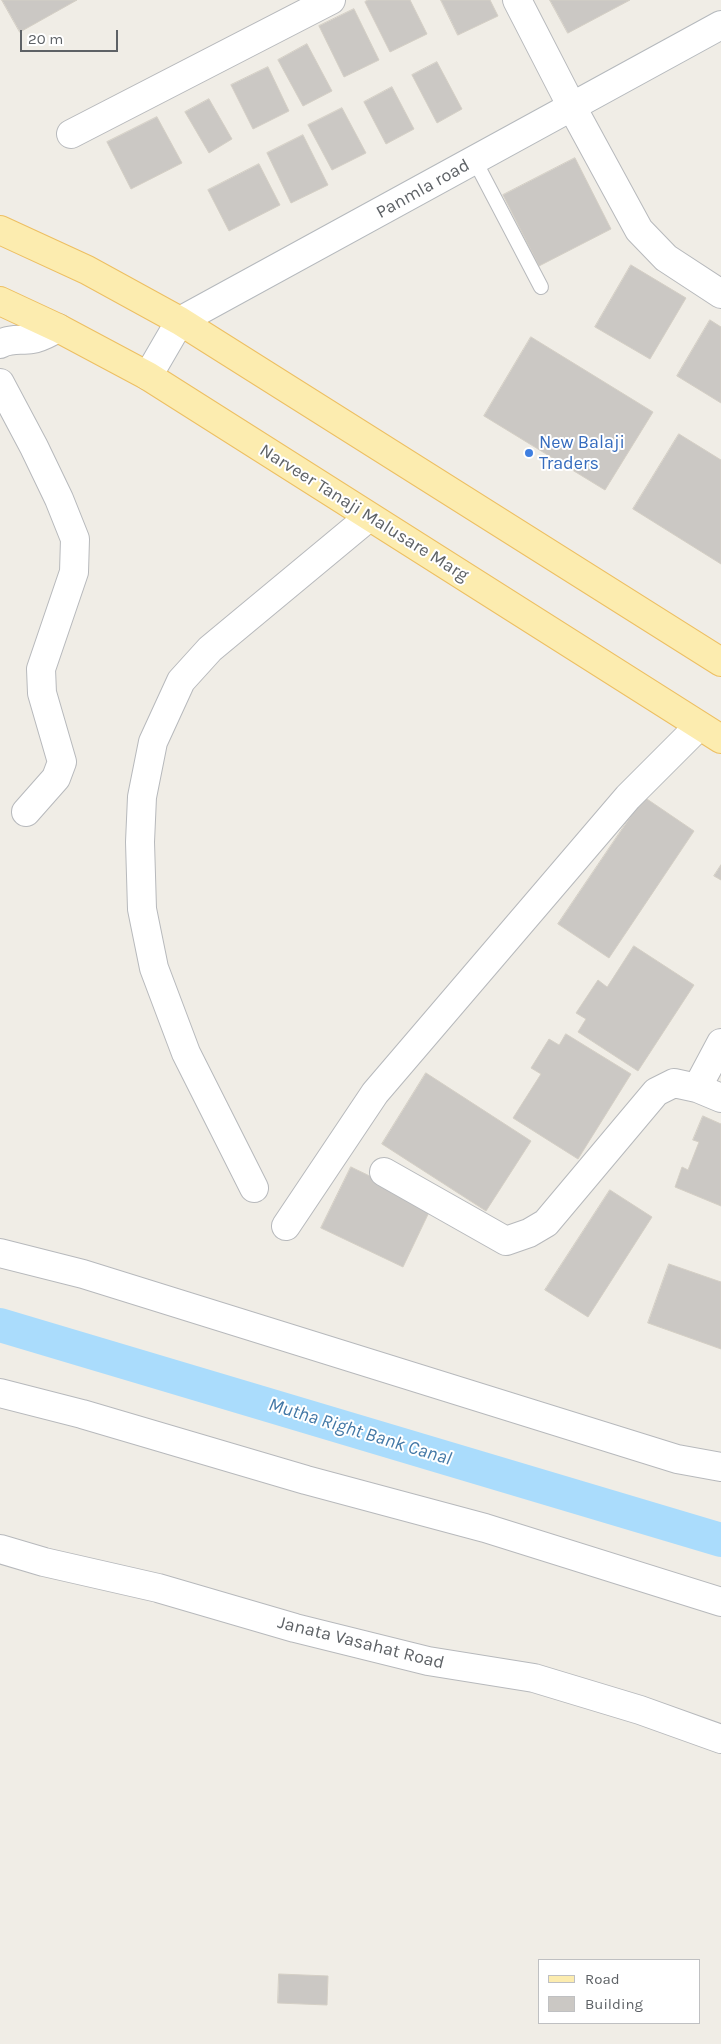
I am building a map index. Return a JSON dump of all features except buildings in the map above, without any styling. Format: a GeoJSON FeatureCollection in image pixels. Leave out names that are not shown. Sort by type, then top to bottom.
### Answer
{"type":"FeatureCollection","features":[{"type":"Feature","properties":{"kind":"main road"},"geometry":{"type":"LineString","coordinates":[[0,230],[87,270],[180,321],[721,662]]}},
{"type":"Feature","properties":{"kind":"main road","name":"Narveer Tanaji Malusare Marg"},"geometry":{"type":"LineString","coordinates":[[0,301],[58,328],[148,376],[710,732]]}},
{"type":"Feature","properties":{"kind":"street"},"geometry":{"type":"LineString","coordinates":[[72,134],[331,0]]}},
{"type":"Feature","properties":{"kind":"street"},"geometry":{"type":"LineString","coordinates":[[517,0],[572,107],[639,230],[666,258],[721,294]]}},
{"type":"Feature","properties":{"kind":"street","name":"Panmla road"},"geometry":{"type":"LineString","coordinates":[[180,321],[721,25]]}},
{"type":"Feature","properties":{"kind":"street"},"geometry":{"type":"LineString","coordinates":[[148,376],[180,321]]}},
{"type":"Feature","properties":{"kind":"street"},"geometry":{"type":"LineString","coordinates":[[0,344],[17,339],[32,339],[46,335],[58,328]]}},
{"type":"Feature","properties":{"kind":"street"},"geometry":{"type":"LineString","coordinates":[[0,383],[60,499],[75,539],[74,572],[40,669],[42,693],[62,762],[56,778],[26,812]]}},
{"type":"Feature","properties":{"kind":"street"},"geometry":{"type":"LineString","coordinates":[[254,1188],[186,1053],[154,968],[142,909],[140,842],[142,797],[153,742],[181,682],[210,649],[369,517]]}},
{"type":"Feature","properties":{"kind":"street"},"geometry":{"type":"LineString","coordinates":[[286,1226],[375,1093],[628,797],[710,732]]}},
{"type":"Feature","properties":{"kind":"street"},"geometry":{"type":"LineString","coordinates":[[384,1172],[506,1241],[529,1233],[546,1223],[656,1092],[674,1083],[709,1093],[721,1043]]}},
{"type":"Feature","properties":{"kind":"street"},"geometry":{"type":"LineString","coordinates":[[0,1253],[83,1274],[677,1459],[721,1467]]}},
{"type":"Feature","properties":{"kind":"street"},"geometry":{"type":"LineString","coordinates":[[0,1393],[82,1414],[306,1480],[484,1528],[721,1602]]}},
{"type":"Feature","properties":{"kind":"street","name":"Janata Vasahat Road"},"geometry":{"type":"LineString","coordinates":[[0,1549],[44,1562],[158,1588],[295,1628],[428,1661],[534,1678],[640,1710],[721,1739]]}},
{"type":"Feature","properties":{"kind":"lane"},"geometry":{"type":"LineString","coordinates":[[475,161],[541,287]]}},
{"type":"Feature","properties":{"kind":"waterway","name":"Mutha Right Bank Canal"},"geometry":{"type":"LineString","coordinates":[[0,1325],[721,1540]]}},
{"type":"Feature","properties":{"kind":"place","name":"New Balaji Traders"},"geometry":{"type":"Point","coordinates":[529,453]}}]}
